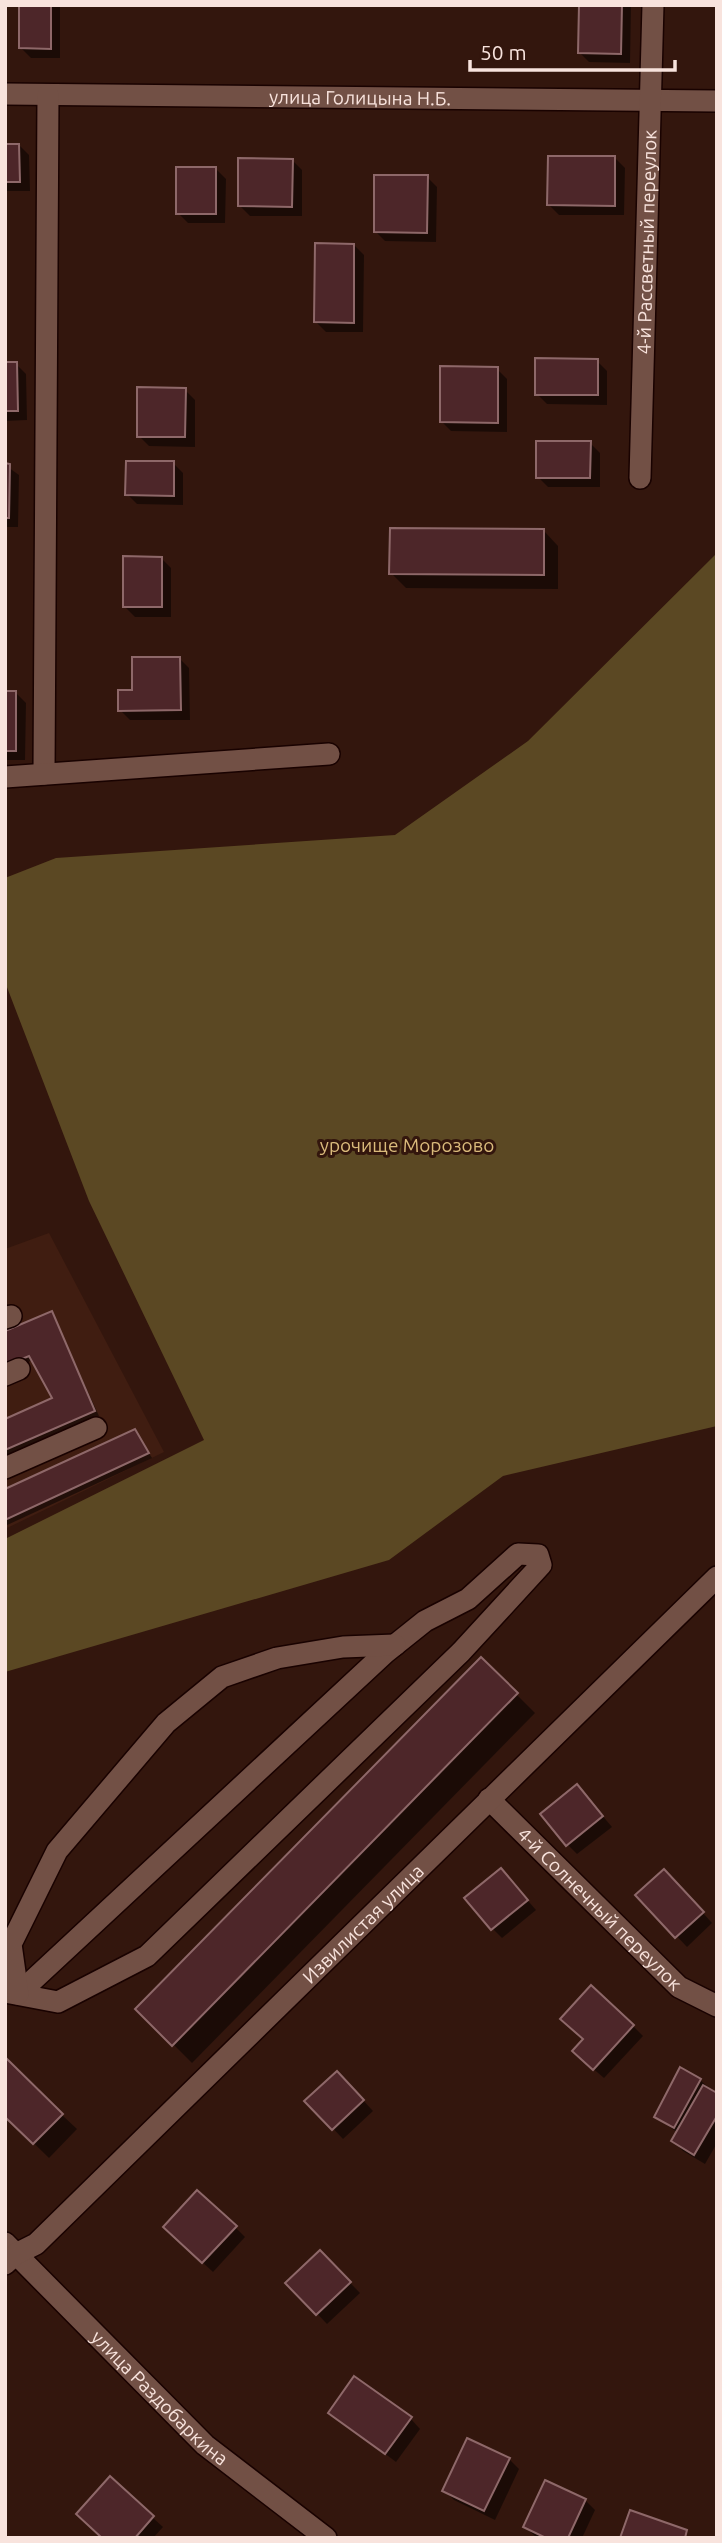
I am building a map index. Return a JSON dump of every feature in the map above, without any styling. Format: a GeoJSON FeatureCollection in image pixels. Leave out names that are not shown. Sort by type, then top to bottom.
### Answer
{"type":"FeatureCollection","features":[{"type":"Feature","properties":{"kind":"street","name":"4-й Рассветный переулок"},"geometry":{"type":"LineString","coordinates":[[640,478],[648,101],[653,5]]}},
{"type":"Feature","properties":{"kind":"street","name":"улица Голицына Н.Б."},"geometry":{"type":"LineString","coordinates":[[5,94],[717,101]]}},
{"type":"Feature","properties":{"kind":"street"},"geometry":{"type":"LineString","coordinates":[[44,774],[48,95]]}},
{"type":"Feature","properties":{"kind":"street"},"geometry":{"type":"LineString","coordinates":[[5,777],[329,754]]}},
{"type":"Feature","properties":{"kind":"street"},"geometry":{"type":"LineString","coordinates":[[5,1468],[96,1428]]}},
{"type":"Feature","properties":{"kind":"street"},"geometry":{"type":"LineString","coordinates":[[518,1554],[538,1555],[541,1565],[461,1652],[147,1956],[58,2003],[11,1993],[395,1645],[425,1621],[468,1600],[518,1554]]}},
{"type":"Feature","properties":{"kind":"street","name":"Извилистая улица"},"geometry":{"type":"LineString","coordinates":[[9,2253],[36,2244],[717,1577]]}},
{"type":"Feature","properties":{"kind":"street"},"geometry":{"type":"LineString","coordinates":[[11,1993],[11,1944],[57,1851],[166,1723],[222,1677],[278,1658],[343,1647],[395,1645]]}},
{"type":"Feature","properties":{"kind":"street","name":"4-й Солнечный переулок"},"geometry":{"type":"LineString","coordinates":[[489,1799],[679,1987],[717,2006]]}},
{"type":"Feature","properties":{"kind":"street","name":"улица Раздобаркина"},"geometry":{"type":"LineString","coordinates":[[9,2253],[205,2445],[326,2538]]}},
{"type":"Feature","properties":{"kind":"shaded area"},"geometry":{"type":"Polygon","coordinates":[[[49,1233],[164,1452],[5,1529],[5,1249],[49,1233]]]}},
{"type":"Feature","properties":{"kind":"green space","name":"урочище Морозово"},"geometry":{"type":"Polygon","coordinates":[[[717,553],[717,1426],[503,1476],[389,1560],[5,1672],[5,1539],[204,1440],[89,1201],[5,982],[5,878],[56,858],[395,835],[528,741],[717,553]]]}},
{"type":"Feature","properties":{"kind":"building"},"geometry":{"type":"Polygon","coordinates":[[[19,5],[51,5],[51,49],[19,48],[19,5]]]}},
{"type":"Feature","properties":{"kind":"building"},"geometry":{"type":"Polygon","coordinates":[[[579,5],[622,5],[621,54],[578,53],[579,5]]]}},
{"type":"Feature","properties":{"kind":"building"},"geometry":{"type":"Polygon","coordinates":[[[5,144],[19,144],[20,182],[5,182],[5,144]]]}},
{"type":"Feature","properties":{"kind":"building"},"geometry":{"type":"Polygon","coordinates":[[[548,156],[615,156],[615,206],[547,205],[548,156]]]}},
{"type":"Feature","properties":{"kind":"building"},"geometry":{"type":"Polygon","coordinates":[[[238,158],[293,159],[292,207],[238,206],[238,158]]]}},
{"type":"Feature","properties":{"kind":"building"},"geometry":{"type":"Polygon","coordinates":[[[176,167],[216,167],[216,214],[176,214],[176,167]]]}},
{"type":"Feature","properties":{"kind":"building"},"geometry":{"type":"Polygon","coordinates":[[[374,175],[428,175],[427,233],[374,232],[374,175]]]}},
{"type":"Feature","properties":{"kind":"building"},"geometry":{"type":"Polygon","coordinates":[[[315,243],[354,244],[354,323],[314,322],[315,243]]]}},
{"type":"Feature","properties":{"kind":"building"},"geometry":{"type":"Polygon","coordinates":[[[535,358],[598,359],[598,395],[535,395],[535,358]]]}},
{"type":"Feature","properties":{"kind":"building"},"geometry":{"type":"Polygon","coordinates":[[[5,362],[17,362],[18,411],[5,411],[5,362]]]}},
{"type":"Feature","properties":{"kind":"building"},"geometry":{"type":"Polygon","coordinates":[[[440,366],[498,367],[498,423],[440,422],[440,366]]]}},
{"type":"Feature","properties":{"kind":"building"},"geometry":{"type":"Polygon","coordinates":[[[137,387],[186,388],[185,437],[137,437],[137,387]]]}},
{"type":"Feature","properties":{"kind":"building"},"geometry":{"type":"Polygon","coordinates":[[[536,441],[591,441],[590,478],[536,478],[536,441]]]}},
{"type":"Feature","properties":{"kind":"building"},"geometry":{"type":"Polygon","coordinates":[[[126,461],[174,461],[174,496],[125,495],[126,461]]]}},
{"type":"Feature","properties":{"kind":"building"},"geometry":{"type":"Polygon","coordinates":[[[5,463],[10,464],[9,518],[5,518],[5,463]]]}},
{"type":"Feature","properties":{"kind":"building"},"geometry":{"type":"Polygon","coordinates":[[[390,528],[544,529],[544,575],[389,574],[390,528]]]}},
{"type":"Feature","properties":{"kind":"building"},"geometry":{"type":"Polygon","coordinates":[[[123,556],[162,557],[162,607],[123,607],[123,556]]]}},
{"type":"Feature","properties":{"kind":"building"},"geometry":{"type":"Polygon","coordinates":[[[132,657],[180,657],[181,710],[118,711],[118,690],[132,690],[132,657]]]}},
{"type":"Feature","properties":{"kind":"building"},"geometry":{"type":"Polygon","coordinates":[[[5,691],[16,691],[16,751],[5,751],[5,691]]]}},
{"type":"Feature","properties":{"kind":"building"},"geometry":{"type":"Polygon","coordinates":[[[52,1311],[95,1411],[5,1450],[5,1419],[52,1398],[29,1356],[5,1366],[5,1331],[52,1311]]]}},
{"type":"Feature","properties":{"kind":"building"},"geometry":{"type":"Polygon","coordinates":[[[135,1429],[149,1453],[5,1520],[5,1489],[135,1429]]]}},
{"type":"Feature","properties":{"kind":"building"},"geometry":{"type":"Polygon","coordinates":[[[481,1657],[518,1693],[172,2046],[135,2009],[481,1657]]]}},
{"type":"Feature","properties":{"kind":"building"},"geometry":{"type":"Polygon","coordinates":[[[577,1784],[603,1816],[566,1846],[540,1814],[577,1784]]]}},
{"type":"Feature","properties":{"kind":"building"},"geometry":{"type":"Polygon","coordinates":[[[501,1868],[528,1900],[491,1930],[464,1898],[501,1868]]]}},
{"type":"Feature","properties":{"kind":"building"},"geometry":{"type":"Polygon","coordinates":[[[664,1869],[704,1912],[675,1938],[635,1895],[664,1869]]]}},
{"type":"Feature","properties":{"kind":"building"},"geometry":{"type":"Polygon","coordinates":[[[591,1985],[634,2025],[593,2070],[572,2051],[583,2039],[560,2019],[591,1985]]]}},
{"type":"Feature","properties":{"kind":"building"},"geometry":{"type":"Polygon","coordinates":[[[5,2057],[63,2114],[33,2144],[5,2117],[5,2057]]]}},
{"type":"Feature","properties":{"kind":"building"},"geometry":{"type":"Polygon","coordinates":[[[680,2067],[701,2079],[674,2128],[654,2117],[680,2067]]]}},
{"type":"Feature","properties":{"kind":"building"},"geometry":{"type":"Polygon","coordinates":[[[337,2071],[364,2100],[332,2130],[304,2101],[337,2071]]]}},
{"type":"Feature","properties":{"kind":"building"},"geometry":{"type":"Polygon","coordinates":[[[703,2085],[717,2093],[717,2116],[694,2155],[671,2141],[703,2085]]]}},
{"type":"Feature","properties":{"kind":"building"},"geometry":{"type":"Polygon","coordinates":[[[197,2190],[237,2226],[202,2263],[163,2227],[197,2190]]]}},
{"type":"Feature","properties":{"kind":"building"},"geometry":{"type":"Polygon","coordinates":[[[320,2250],[351,2282],[316,2315],[285,2283],[320,2250]]]}},
{"type":"Feature","properties":{"kind":"building"},"geometry":{"type":"Polygon","coordinates":[[[354,2376],[412,2417],[385,2454],[328,2413],[354,2376]]]}},
{"type":"Feature","properties":{"kind":"building"},"geometry":{"type":"Polygon","coordinates":[[[467,2438],[510,2458],[484,2511],[442,2491],[467,2438]]]}},
{"type":"Feature","properties":{"kind":"building"},"geometry":{"type":"Polygon","coordinates":[[[110,2476],[154,2516],[135,2538],[102,2538],[76,2514],[110,2476]]]}},
{"type":"Feature","properties":{"kind":"building"},"geometry":{"type":"Polygon","coordinates":[[[545,2480],[586,2499],[568,2538],[546,2538],[523,2527],[545,2480]]]}},
{"type":"Feature","properties":{"kind":"building"},"geometry":{"type":"Polygon","coordinates":[[[630,2510],[687,2530],[685,2538],[620,2538],[630,2510]]]}}]}
